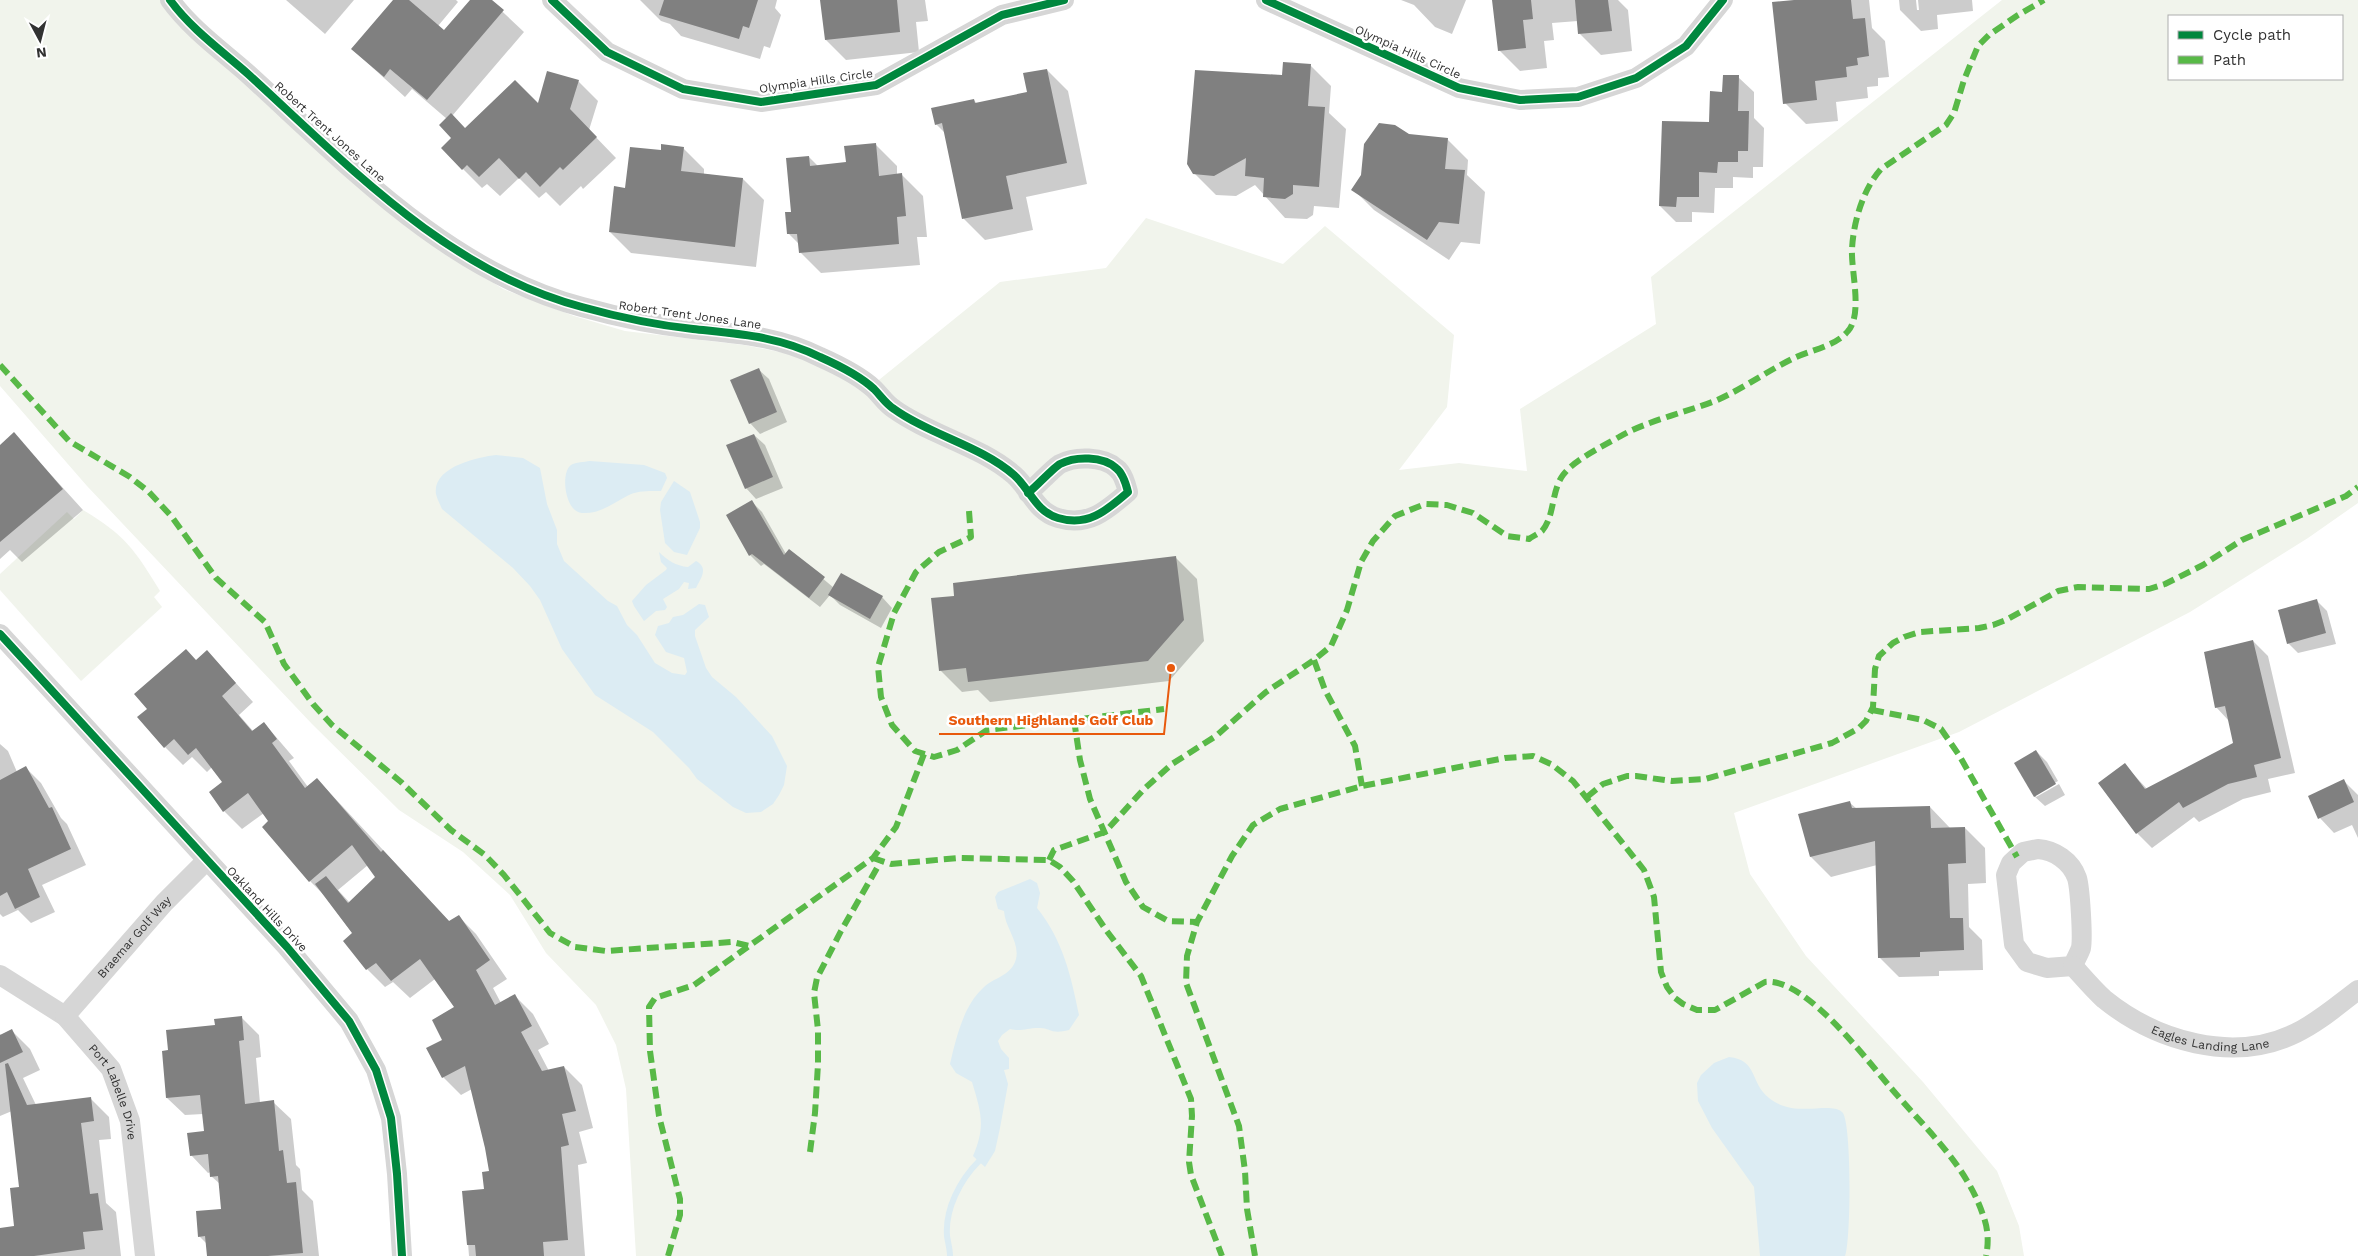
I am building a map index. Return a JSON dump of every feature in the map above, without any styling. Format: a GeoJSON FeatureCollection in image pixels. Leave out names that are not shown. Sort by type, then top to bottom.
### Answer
{"type":"FeatureCollection","features":[{"type":"Feature","properties":{"kind":"street","name":"Robert Trent Jones Lane"},"geometry":{"type":"LineString","coordinates":[[170,0],[212,43],[385,197],[443,240],[494,272],[577,306],[608,314],[693,329],[732,331],[794,345],[852,374],[872,387],[893,409],[997,463],[1016,476],[1028,493]]}},
{"type":"Feature","properties":{"kind":"street","name":"Olympia Hills Circle"},"geometry":{"type":"LineString","coordinates":[[552,0],[607,52],[615,56],[683,89],[761,102],[876,85],[1002,16],[1064,0]]}},
{"type":"Feature","properties":{"kind":"street","name":"Olympia Hills Circle"},"geometry":{"type":"LineString","coordinates":[[1266,0],[1459,88],[1520,100],[1578,97],[1636,78],[1686,46],[1723,0]]}},
{"type":"Feature","properties":{"kind":"street","name":"Oakland Hills Drive"},"geometry":{"type":"LineString","coordinates":[[0,634],[287,947],[349,1021],[376,1070],[391,1118],[397,1174],[402,1256]]}},
{"type":"Feature","properties":{"kind":"street"},"geometry":{"type":"LineString","coordinates":[[2038,849],[2051,850],[2069,865],[2077,878],[2082,938],[2073,966],[2047,968],[2027,962],[2014,944],[2006,875],[2011,863],[2022,852],[2038,849]]}},
{"type":"Feature","properties":{"kind":"street","name":"Braemar Golf Way"},"geometry":{"type":"LineString","coordinates":[[65,1016],[164,904],[206,860]]}},
{"type":"Feature","properties":{"kind":"street","name":"Eagles Landing Lane"},"geometry":{"type":"LineString","coordinates":[[2073,966],[2103,998],[2152,1030],[2180,1041],[2206,1045],[2238,1047],[2265,1043],[2295,1034],[2319,1020],[2358,990]]}},
{"type":"Feature","properties":{"kind":"street","name":"Port Labelle Drive"},"geometry":{"type":"LineString","coordinates":[[0,975],[65,1016],[110,1069],[130,1121],[145,1256]]}},
{"type":"Feature","properties":{"kind":"shaded area"},"geometry":{"type":"Polygon","coordinates":[[[0,0],[161,0],[443,250],[503,289],[574,316],[625,331],[744,345],[799,356],[843,377],[864,392],[1000,282],[1106,268],[1146,218],[1283,264],[1325,226],[1454,335],[1447,407],[1399,470],[1459,463],[1527,471],[1520,409],[1656,324],[1651,277],[2002,0],[2358,0],[2358,503],[2308,538],[2190,612],[1959,732],[1734,813],[1750,874],[1806,956],[1923,1082],[1997,1171],[2019,1226],[2024,1256],[636,1256],[626,1089],[616,1045],[596,1005],[546,953],[510,895],[463,852],[399,810],[312,724],[87,486],[0,386],[0,0]]]}},
{"type":"Feature","properties":{"kind":"shaded area"},"geometry":{"type":"Polygon","coordinates":[[[496,455],[523,458],[540,468],[547,504],[557,530],[557,544],[564,561],[608,601],[617,606],[627,625],[637,635],[655,663],[672,673],[685,675],[687,672],[684,658],[666,652],[655,635],[658,626],[669,623],[673,617],[683,615],[699,604],[705,605],[709,617],[695,630],[695,636],[706,668],[712,677],[736,697],[772,736],[787,766],[784,785],[773,804],[761,812],[746,813],[733,807],[697,779],[689,768],[653,732],[595,695],[562,649],[540,600],[530,586],[513,568],[442,509],[436,494],[437,485],[441,477],[448,470],[468,461],[496,455]]]}},
{"type":"Feature","properties":{"kind":"shaded area"},"geometry":{"type":"Polygon","coordinates":[[[590,461],[644,465],[665,473],[667,478],[661,491],[635,493],[595,512],[582,513],[576,511],[568,499],[565,483],[566,476],[571,465],[590,461]]]}},
{"type":"Feature","properties":{"kind":"shaded area"},"geometry":{"type":"Polygon","coordinates":[[[674,481],[690,492],[700,522],[700,528],[687,555],[674,552],[665,543],[660,510],[661,502],[674,481]]]}},
{"type":"Feature","properties":{"kind":"shaded area"},"geometry":{"type":"Polygon","coordinates":[[[83,510],[109,527],[128,544],[160,591],[154,597],[162,607],[81,681],[0,590],[0,574],[67,512],[74,519],[83,510]]]}},
{"type":"Feature","properties":{"kind":"shaded area"},"geometry":{"type":"Polygon","coordinates":[[[659,552],[672,562],[688,567],[696,561],[702,567],[703,573],[696,588],[688,589],[689,583],[684,582],[679,589],[663,599],[667,607],[665,610],[656,611],[644,621],[632,601],[646,585],[666,570],[667,568],[661,562],[659,552]]]}},
{"type":"Feature","properties":{"kind":"shaded area"},"geometry":{"type":"Polygon","coordinates":[[[1030,879],[1037,883],[1040,893],[1037,908],[1046,920],[1065,959],[1079,1015],[1069,1030],[1058,1032],[1042,1028],[1010,1029],[998,1041],[1001,1049],[1009,1058],[1009,1069],[1004,1070],[1008,1084],[995,1151],[985,1167],[973,1156],[980,1136],[981,1119],[972,1082],[956,1073],[950,1064],[961,1024],[975,996],[986,985],[1010,970],[1016,959],[1016,947],[1004,911],[998,909],[995,897],[998,892],[1030,879]]]}},
{"type":"Feature","properties":{"kind":"shaded area"},"geometry":{"type":"Polygon","coordinates":[[[1729,1057],[1745,1063],[1753,1073],[1763,1092],[1779,1104],[1800,1109],[1829,1108],[1842,1112],[1848,1135],[1850,1181],[1845,1256],[1760,1256],[1754,1187],[1712,1128],[1698,1101],[1697,1083],[1701,1075],[1714,1063],[1729,1057]]]}},
{"type":"Feature","properties":{"kind":"building"},"geometry":{"type":"Polygon","coordinates":[[[393,0],[409,0],[444,30],[470,0],[492,0],[504,10],[427,100],[390,69],[384,77],[351,49],[393,0]]]}},
{"type":"Feature","properties":{"kind":"building"},"geometry":{"type":"Polygon","coordinates":[[[664,0],[758,0],[749,28],[743,26],[739,39],[659,15],[664,0]]]}},
{"type":"Feature","properties":{"kind":"building"},"geometry":{"type":"Polygon","coordinates":[[[820,0],[897,0],[900,32],[825,40],[820,0]]]}},
{"type":"Feature","properties":{"kind":"building"},"geometry":{"type":"Polygon","coordinates":[[[1492,0],[1531,0],[1533,19],[1523,20],[1526,48],[1498,51],[1492,0]]]}},
{"type":"Feature","properties":{"kind":"building"},"geometry":{"type":"Polygon","coordinates":[[[1575,0],[1608,0],[1612,31],[1578,34],[1575,0]]]}},
{"type":"Feature","properties":{"kind":"building"},"geometry":{"type":"Polygon","coordinates":[[[1851,0],[1853,19],[1865,18],[1869,56],[1857,58],[1858,65],[1846,67],[1847,77],[1815,81],[1817,100],[1783,104],[1772,2],[1851,0]]]}},
{"type":"Feature","properties":{"kind":"building"},"geometry":{"type":"Polygon","coordinates":[[[1283,62],[1311,64],[1308,106],[1325,107],[1319,187],[1293,185],[1293,194],[1285,199],[1263,197],[1264,178],[1245,176],[1246,158],[1214,176],[1193,174],[1187,164],[1195,70],[1282,75],[1283,62]]]}},
{"type":"Feature","properties":{"kind":"building"},"geometry":{"type":"Polygon","coordinates":[[[1047,69],[1067,163],[1006,176],[1013,209],[962,219],[942,123],[935,125],[931,108],[974,99],[975,103],[1027,92],[1023,73],[1047,69]]]}},
{"type":"Feature","properties":{"kind":"building"},"geometry":{"type":"Polygon","coordinates":[[[547,71],[579,80],[570,109],[597,137],[563,170],[560,167],[540,187],[526,172],[519,179],[499,158],[479,177],[467,165],[462,170],[441,148],[451,138],[439,125],[451,113],[465,128],[515,80],[538,103],[547,71]]]}},
{"type":"Feature","properties":{"kind":"building"},"geometry":{"type":"Polygon","coordinates":[[[1723,75],[1739,75],[1738,111],[1749,111],[1748,151],[1738,151],[1738,162],[1718,162],[1717,173],[1699,172],[1699,197],[1677,197],[1676,207],[1659,206],[1662,121],[1709,122],[1710,91],[1722,92],[1723,75]]]}},
{"type":"Feature","properties":{"kind":"building"},"geometry":{"type":"Polygon","coordinates":[[[1379,123],[1395,125],[1409,134],[1448,138],[1445,169],[1465,170],[1459,224],[1439,222],[1427,240],[1351,190],[1361,175],[1364,144],[1379,123]]]}},
{"type":"Feature","properties":{"kind":"building"},"geometry":{"type":"Polygon","coordinates":[[[876,143],[879,176],[902,173],[906,216],[897,217],[899,244],[799,253],[797,234],[787,234],[785,212],[791,212],[786,158],[809,156],[810,166],[846,162],[844,146],[876,143]]]}},
{"type":"Feature","properties":{"kind":"building"},"geometry":{"type":"Polygon","coordinates":[[[661,144],[684,147],[681,171],[743,178],[735,247],[609,232],[614,186],[625,188],[630,147],[661,150],[661,144]]]}},
{"type":"Feature","properties":{"kind":"building"},"geometry":{"type":"Polygon","coordinates":[[[759,368],[777,412],[749,424],[730,380],[759,368]]]}},
{"type":"Feature","properties":{"kind":"building"},"geometry":{"type":"Polygon","coordinates":[[[14,432],[63,489],[0,542],[0,445],[14,432]]]}},
{"type":"Feature","properties":{"kind":"building"},"geometry":{"type":"Polygon","coordinates":[[[754,434],[773,477],[745,489],[726,445],[754,434]]]}},
{"type":"Feature","properties":{"kind":"building"},"geometry":{"type":"Polygon","coordinates":[[[752,500],[784,555],[789,549],[825,577],[809,598],[752,554],[749,556],[726,515],[752,500]]]}},
{"type":"Feature","properties":{"kind":"building"},"geometry":{"type":"Polygon","coordinates":[[[1176,556],[1184,620],[1148,661],[968,682],[966,668],[939,671],[931,598],[954,596],[953,583],[1176,556]]]}},
{"type":"Feature","properties":{"kind":"building"},"geometry":{"type":"Polygon","coordinates":[[[841,573],[883,596],[870,619],[828,595],[841,573]]]}},
{"type":"Feature","properties":{"kind":"building"},"geometry":{"type":"Polygon","coordinates":[[[2317,599],[2326,633],[2287,644],[2278,610],[2317,599]]]}},
{"type":"Feature","properties":{"kind":"building"},"geometry":{"type":"Polygon","coordinates":[[[2253,640],[2281,758],[2254,765],[2257,777],[2228,784],[2183,808],[2179,802],[2136,834],[2098,783],[2125,763],[2145,789],[2233,743],[2225,706],[2215,708],[2204,652],[2253,640]]]}},
{"type":"Feature","properties":{"kind":"building"},"geometry":{"type":"Polygon","coordinates":[[[186,649],[196,660],[207,650],[236,683],[222,696],[252,731],[264,722],[277,739],[272,743],[305,788],[317,778],[381,852],[383,850],[449,921],[459,915],[490,960],[476,970],[495,1005],[515,994],[532,1026],[521,1032],[542,1071],[564,1066],[576,1111],[562,1114],[569,1145],[561,1147],[568,1240],[543,1242],[544,1256],[476,1256],[475,1245],[467,1245],[462,1191],[484,1189],[482,1172],[489,1171],[485,1148],[465,1066],[442,1078],[426,1048],[442,1040],[432,1020],[454,1007],[420,959],[391,981],[376,963],[366,970],[343,941],[352,933],[315,884],[326,876],[348,903],[375,877],[352,845],[309,882],[262,827],[268,821],[248,793],[223,812],[209,792],[222,782],[196,748],[188,755],[174,739],[164,748],[137,717],[147,709],[134,694],[186,649]]]}},
{"type":"Feature","properties":{"kind":"building"},"geometry":{"type":"Polygon","coordinates":[[[2036,750],[2056,784],[2034,797],[2014,763],[2036,750]]]}},
{"type":"Feature","properties":{"kind":"building"},"geometry":{"type":"Polygon","coordinates":[[[26,766],[49,808],[52,807],[71,849],[28,869],[40,897],[15,909],[7,892],[0,896],[0,780],[26,766]]]}},
{"type":"Feature","properties":{"kind":"building"},"geometry":{"type":"Polygon","coordinates":[[[2344,779],[2354,802],[2318,819],[2308,796],[2344,779]]]}},
{"type":"Feature","properties":{"kind":"building"},"geometry":{"type":"Polygon","coordinates":[[[1850,801],[1852,808],[1930,806],[1931,828],[1965,827],[1966,863],[1948,864],[1950,918],[1963,918],[1964,950],[1920,952],[1920,957],[1878,958],[1875,841],[1810,857],[1798,814],[1850,801]]]}},
{"type":"Feature","properties":{"kind":"building"},"geometry":{"type":"Polygon","coordinates":[[[242,1016],[244,1040],[239,1041],[245,1104],[274,1100],[279,1151],[283,1150],[287,1183],[296,1182],[303,1253],[268,1256],[207,1256],[205,1236],[198,1237],[196,1211],[221,1209],[218,1176],[210,1177],[208,1154],[190,1156],[187,1133],[204,1131],[200,1095],[166,1098],[162,1051],[168,1050],[166,1030],[215,1025],[214,1019],[242,1016]]]}},
{"type":"Feature","properties":{"kind":"building"},"geometry":{"type":"Polygon","coordinates":[[[12,1029],[23,1052],[0,1063],[0,1035],[12,1029]]]}},
{"type":"Feature","properties":{"kind":"building"},"geometry":{"type":"Polygon","coordinates":[[[8,1063],[27,1105],[91,1097],[94,1121],[81,1123],[90,1194],[98,1193],[103,1230],[83,1232],[85,1249],[34,1256],[0,1256],[0,1228],[14,1226],[10,1188],[19,1187],[5,1064],[8,1063]]]}},
{"type":"Feature","properties":{"kind":"waterway"},"geometry":{"type":"LineString","coordinates":[[950,1256],[947,1226],[951,1205],[960,1186],[979,1161]]}},
{"type":"Feature","properties":{"kind":"marked path"},"geometry":{"type":"LineString","coordinates":[[1049,860],[1054,850],[1105,832],[1144,789],[1172,764],[1216,736],[1266,692],[1314,660],[1331,646],[1347,610],[1361,562],[1373,541],[1395,516],[1425,504],[1447,505],[1473,513],[1507,536],[1529,539],[1542,531],[1546,525],[1559,481],[1568,469],[1581,459],[1640,427],[1715,401],[1784,363],[1830,344],[1843,336],[1852,324],[1855,314],[1856,303],[1852,259],[1854,229],[1860,207],[1869,186],[1881,169],[1946,125],[1954,113],[1964,80],[1978,46],[1989,35],[2044,0]]}},
{"type":"Feature","properties":{"kind":"marked path"},"geometry":{"type":"LineString","coordinates":[[0,365],[69,441],[130,477],[149,492],[172,517],[216,578],[265,622],[284,664],[313,704],[332,725],[401,782],[451,830],[485,855],[504,875],[550,933],[575,947],[606,951],[732,942],[750,946]]}},
{"type":"Feature","properties":{"kind":"marked path"},"geometry":{"type":"LineString","coordinates":[[1587,797],[1603,784],[1627,776],[1672,781],[1705,779],[1832,743],[1859,728],[1866,721],[1873,707],[1875,669],[1879,656],[1893,643],[1904,637],[1920,632],[1979,628],[1993,625],[2006,620],[2058,591],[2078,587],[2149,589],[2165,584],[2203,565],[2242,540],[2346,496],[2358,487]]}},
{"type":"Feature","properties":{"kind":"marked path"},"geometry":{"type":"LineString","coordinates":[[969,511],[971,537],[939,552],[916,572],[894,613],[878,667],[881,697],[892,725],[915,751],[934,757],[957,750],[987,730],[1164,709]]}},
{"type":"Feature","properties":{"kind":"marked path"},"geometry":{"type":"LineString","coordinates":[[1314,660],[1325,690],[1355,746],[1362,786]]}},
{"type":"Feature","properties":{"kind":"marked path"},"geometry":{"type":"LineString","coordinates":[[1872,710],[1923,720],[1941,729],[1959,755],[2017,857]]}},
{"type":"Feature","properties":{"kind":"marked path"},"geometry":{"type":"LineString","coordinates":[[1074,720],[1080,760],[1090,799],[1126,882],[1143,907],[1168,921],[1197,922]]}},
{"type":"Feature","properties":{"kind":"marked path"},"geometry":{"type":"LineString","coordinates":[[668,1256],[680,1215],[680,1199],[659,1116],[650,1051],[649,1007],[655,998],[694,985],[873,858],[896,827],[924,754]]}},
{"type":"Feature","properties":{"kind":"marked path"},"geometry":{"type":"LineString","coordinates":[[1255,1256],[1247,1209],[1245,1171],[1239,1126],[1186,983],[1187,956],[1197,922],[1232,856],[1253,825],[1280,809],[1362,786],[1505,758],[1533,756],[1551,764],[1573,781],[1644,870],[1654,897],[1661,972],[1667,987],[1675,998],[1697,1010],[1715,1010],[1765,982],[1782,984],[1800,993],[1855,1045],[1957,1166],[1976,1198],[1985,1220],[1988,1235],[1986,1256]]}},
{"type":"Feature","properties":{"kind":"marked path"},"geometry":{"type":"LineString","coordinates":[[873,858],[891,864],[959,858],[1049,860],[1060,867],[1073,881],[1106,930],[1141,976],[1191,1099],[1192,1116],[1189,1162],[1191,1175],[1222,1256]]}},
{"type":"Feature","properties":{"kind":"marked path"},"geometry":{"type":"LineString","coordinates":[[810,1152],[818,1064],[818,1030],[814,993],[817,978],[881,861]]}},
{"type":"Feature","properties":{"kind":"cycle path"},"geometry":{"type":"LineString","coordinates":[[170,0],[197,30],[362,178],[444,242],[487,268],[533,291],[596,311],[665,325],[758,337],[789,344],[804,350],[862,379],[891,407],[908,418],[971,448],[1001,465],[1020,481],[1024,487],[1029,493],[1038,505],[1050,515],[1058,518],[1069,520],[1088,519],[1104,511],[1128,492],[1125,482],[1116,468],[1104,461],[1089,458],[1066,461],[1060,464],[1053,469],[1035,486],[1031,490],[1028,493]]}},
{"type":"Feature","properties":{"kind":"cycle path"},"geometry":{"type":"LineString","coordinates":[[552,0],[607,52],[683,89],[761,102],[876,85],[1002,15],[1064,0]]}},
{"type":"Feature","properties":{"kind":"cycle path"},"geometry":{"type":"LineString","coordinates":[[1266,0],[1459,88],[1520,100],[1578,97],[1636,78],[1686,46],[1723,0]]}},
{"type":"Feature","properties":{"kind":"cycle path"},"geometry":{"type":"LineString","coordinates":[[0,634],[287,947],[349,1021],[376,1070],[391,1118],[397,1174],[402,1256]]}},
{"type":"Feature","properties":{"kind":"place","name":"Southern Highlands Golf Club"},"geometry":{"type":"Point","coordinates":[1171,668]}}]}
